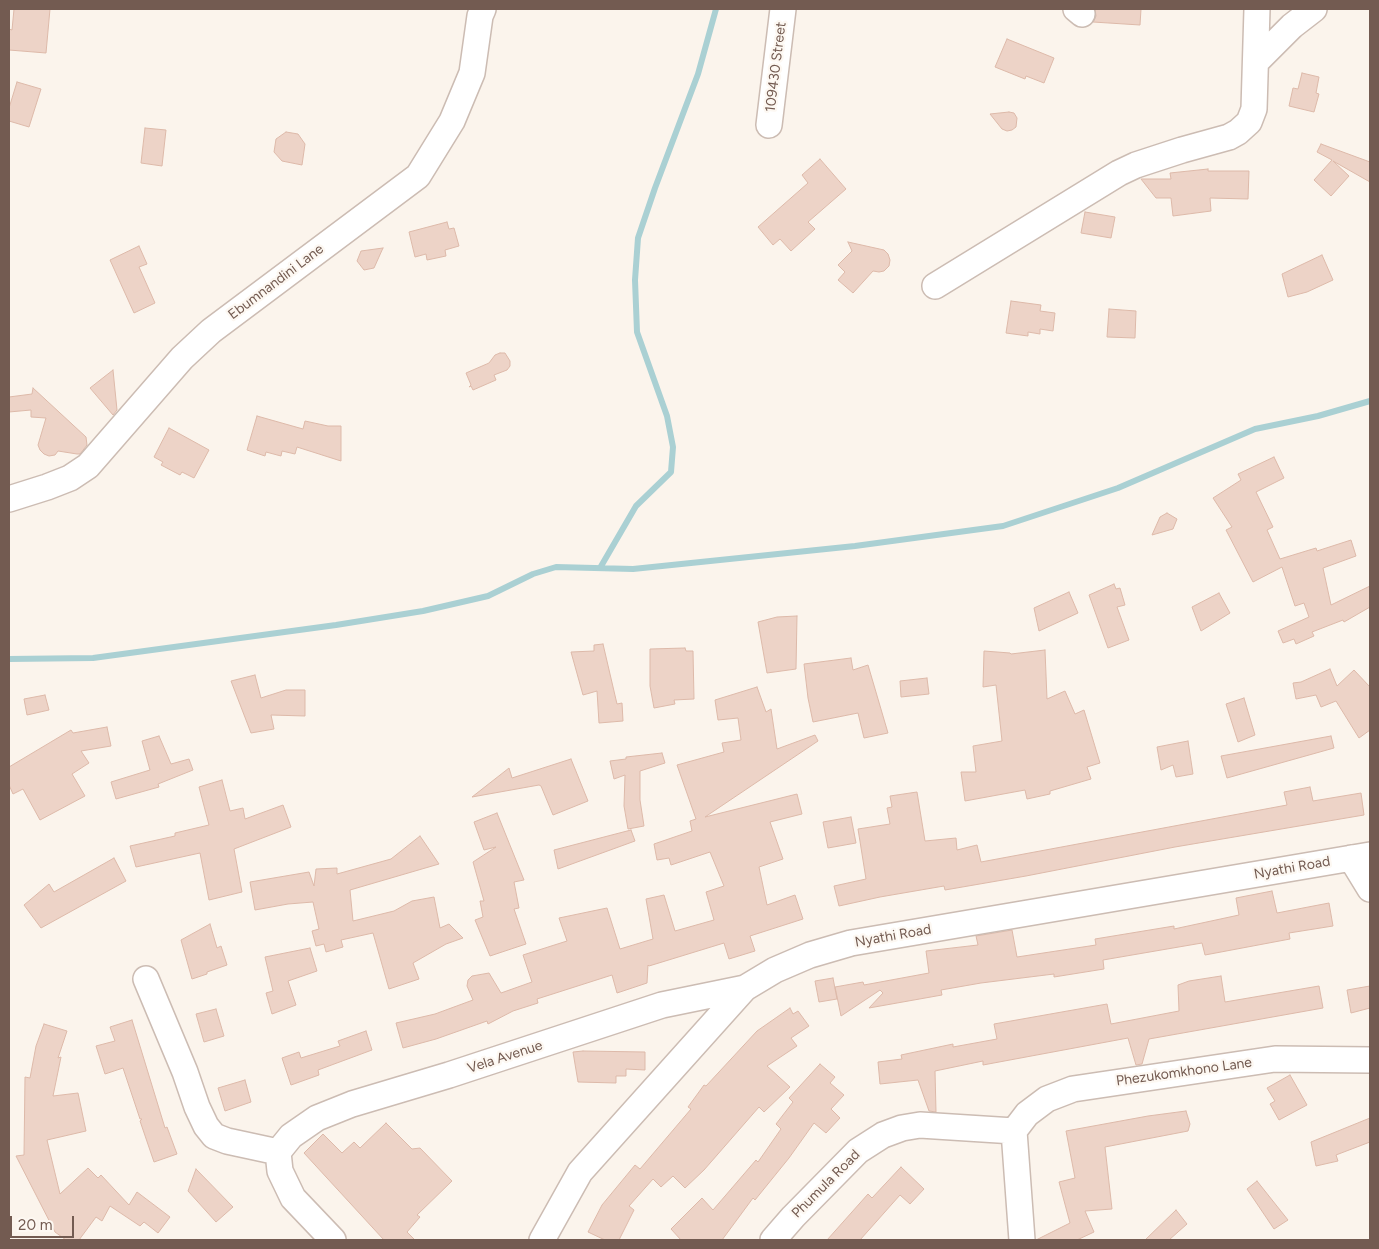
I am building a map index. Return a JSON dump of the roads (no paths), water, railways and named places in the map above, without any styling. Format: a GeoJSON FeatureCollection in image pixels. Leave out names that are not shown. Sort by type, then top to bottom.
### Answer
{"type":"FeatureCollection","features":[{"type":"Feature","properties":{"kind":"street","name":"109430 Street"},"geometry":{"type":"LineString","coordinates":[[769,125],[782,9]]}},
{"type":"Feature","properties":{"kind":"street"},"geometry":{"type":"LineString","coordinates":[[934,286],[1119,173],[1145,162],[1229,137],[1238,132],[1249,122],[1254,109],[1257,9]]}},
{"type":"Feature","properties":{"kind":"street"},"geometry":{"type":"LineString","coordinates":[[1256,62],[1292,26],[1314,9]]}},
{"type":"Feature","properties":{"kind":"street","name":"Ebumnandini Lane"},"geometry":{"type":"LineString","coordinates":[[9,498],[47,488],[88,466],[182,358],[211,331],[418,176],[452,121],[472,73],[481,13]]}},
{"type":"Feature","properties":{"kind":"street"},"geometry":{"type":"LineString","coordinates":[[1360,856],[1370,889]]}},
{"type":"Feature","properties":{"kind":"street","name":"Nyathi Road"},"geometry":{"type":"LineString","coordinates":[[542,1240],[580,1172],[745,988],[775,970],[810,955],[851,943],[1360,856]]}},
{"type":"Feature","properties":{"kind":"street"},"geometry":{"type":"LineString","coordinates":[[146,979],[206,1126],[214,1136],[227,1141],[278,1152],[280,1171],[293,1198],[333,1240]]}},
{"type":"Feature","properties":{"kind":"street","name":"Vela Avenue"},"geometry":{"type":"LineString","coordinates":[[278,1152],[291,1136],[317,1118],[352,1104],[449,1075],[662,1006],[745,988]]}},
{"type":"Feature","properties":{"kind":"street","name":"Phezukomkhono Lane"},"geometry":{"type":"LineString","coordinates":[[1014,1131],[1027,1114],[1047,1099],[1073,1089],[1275,1059],[1370,1060]]}},
{"type":"Feature","properties":{"kind":"street","name":"Phumula Road"},"geometry":{"type":"LineString","coordinates":[[773,1240],[858,1151],[883,1135],[902,1128],[920,1126],[1014,1131]]}},
{"type":"Feature","properties":{"kind":"street"},"geometry":{"type":"LineString","coordinates":[[1014,1131],[1022,1240]]}},
{"type":"Feature","properties":{"kind":"waterway"},"geometry":{"type":"LineString","coordinates":[[600,568],[636,506],[671,472],[673,447],[667,416],[637,332],[635,280],[638,238],[698,74],[716,9]]}},
{"type":"Feature","properties":{"kind":"waterway"},"geometry":{"type":"LineString","coordinates":[[9,659],[93,658],[336,625],[423,611],[488,596],[533,574],[556,567],[633,569],[855,546],[1003,526],[1118,488],[1255,429],[1318,416],[1370,401]]}}]}
